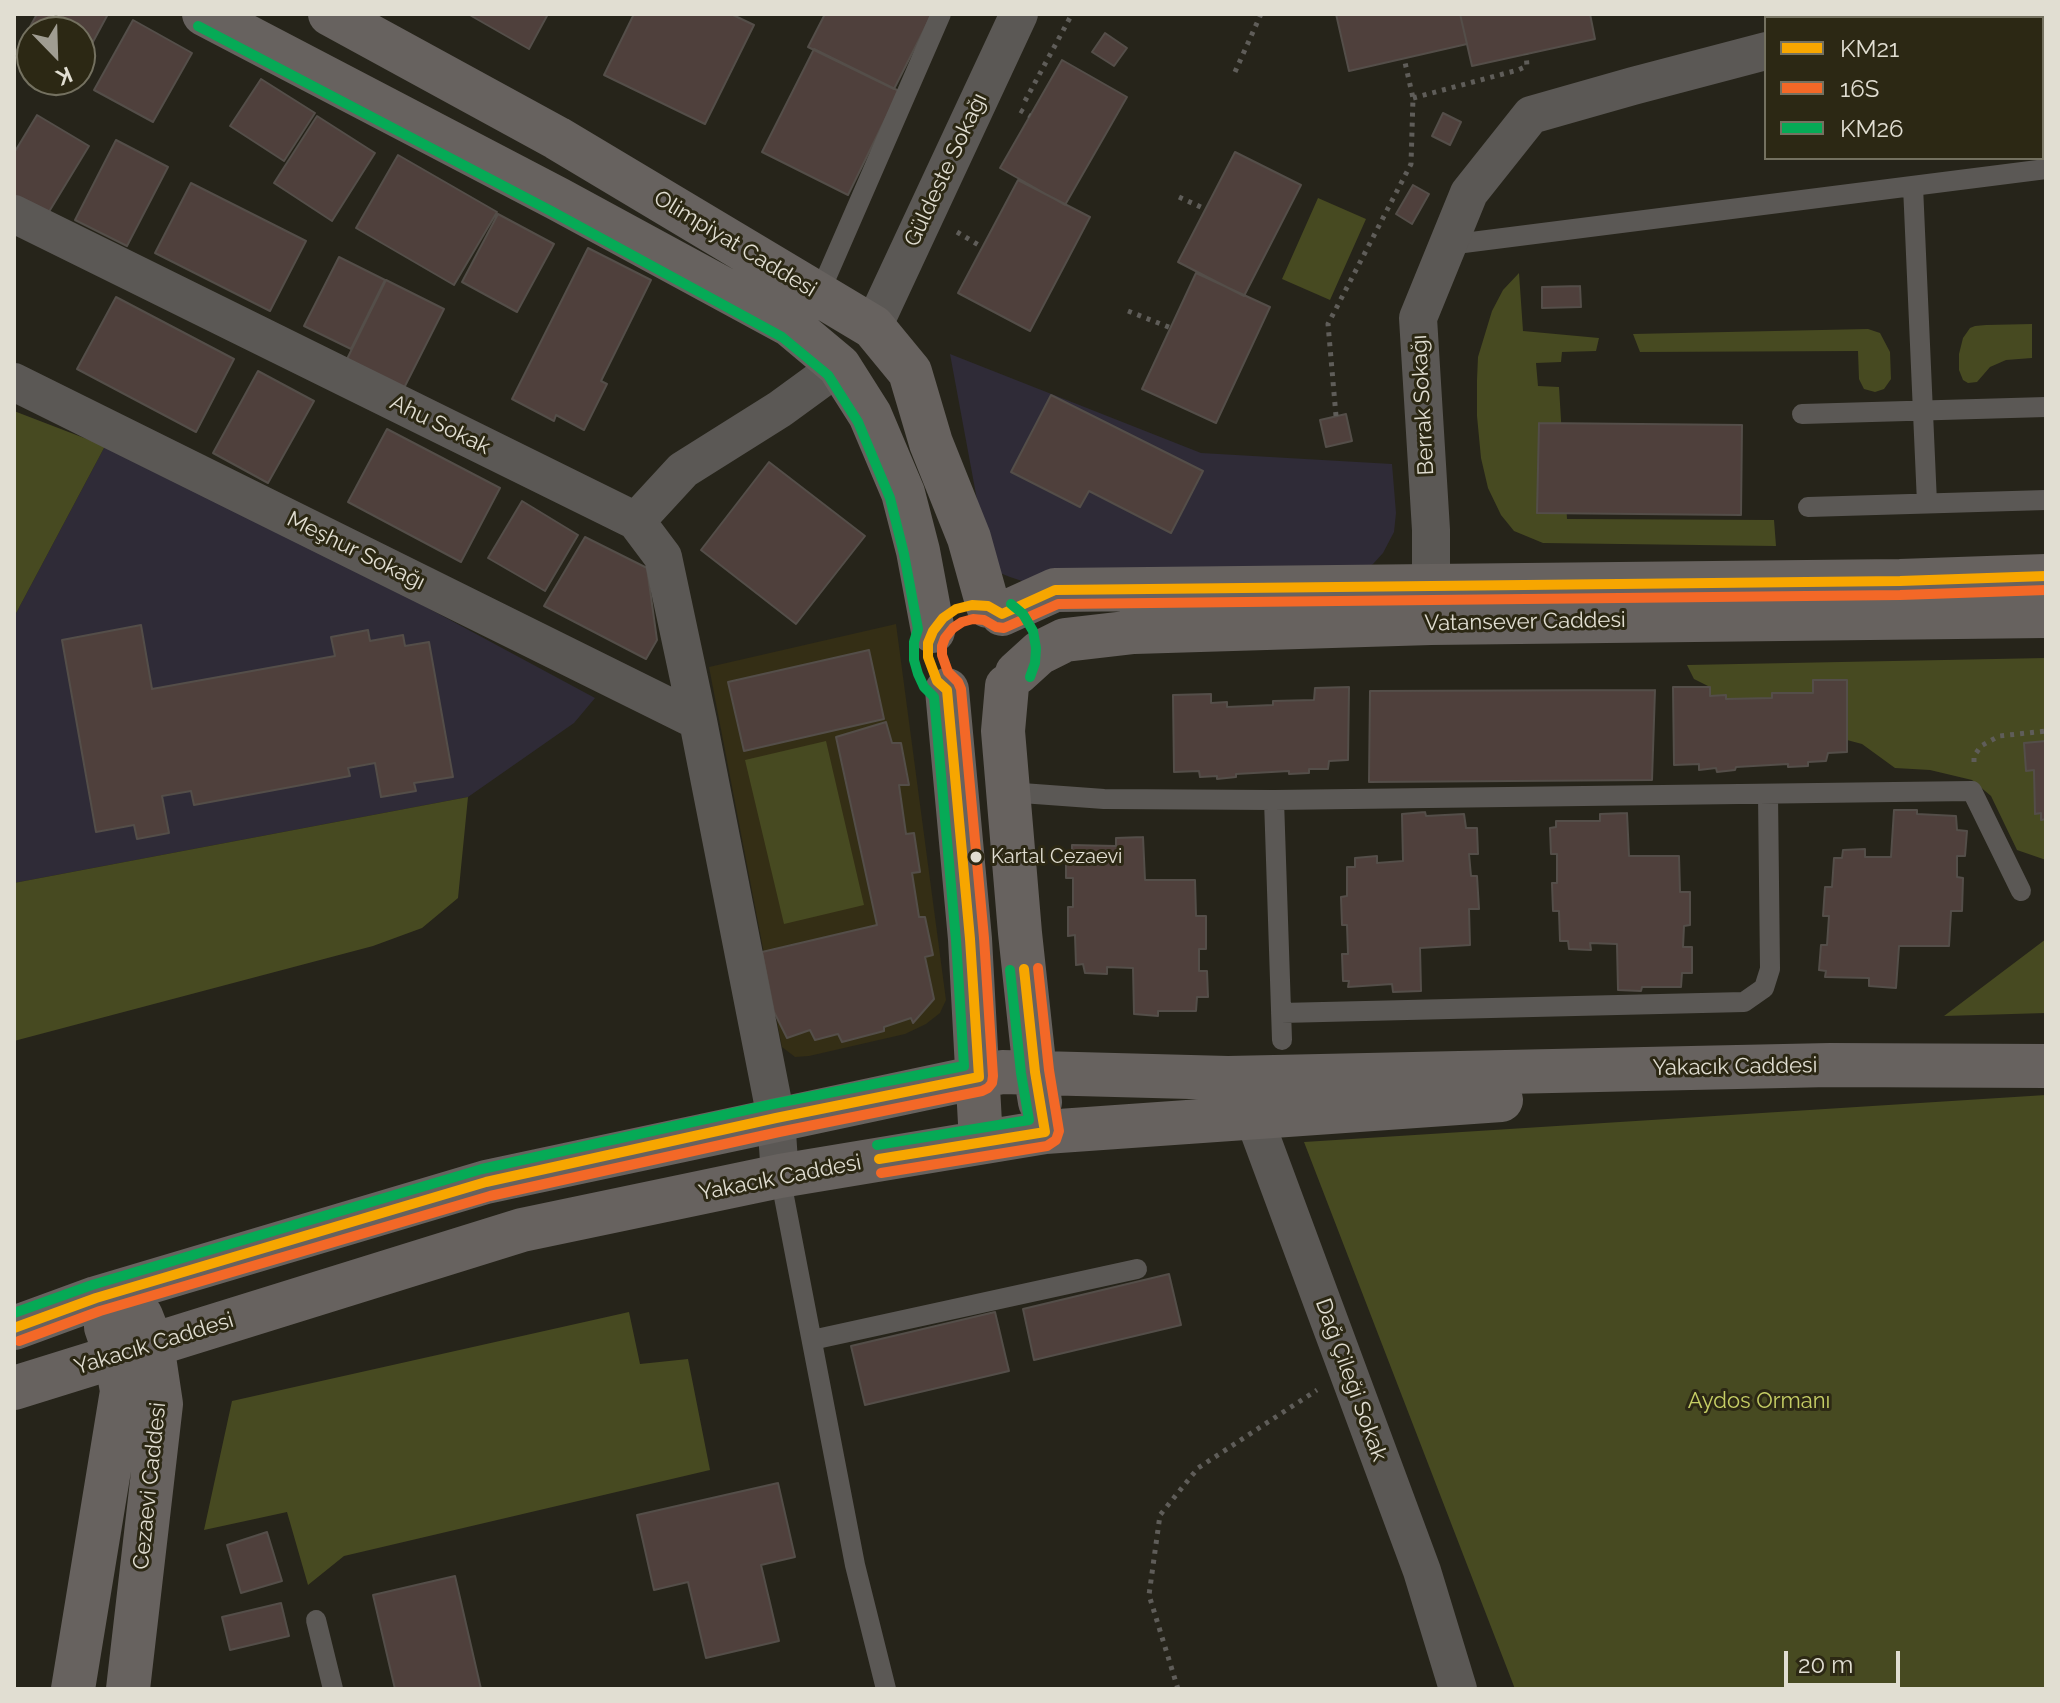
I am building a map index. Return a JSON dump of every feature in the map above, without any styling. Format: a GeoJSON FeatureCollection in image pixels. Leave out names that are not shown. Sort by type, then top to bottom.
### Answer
{"type":"FeatureCollection","features":[{"type":"Feature","properties":{"kind":"main road","name":"Olimpiyat Caddesi"},"geometry":{"type":"LineString","coordinates":[[204,14],[558,199],[790,325],[839,366],[870,415],[903,493],[933,631]]}},
{"type":"Feature","properties":{"kind":"main road","name":"Olimpiyat Caddesi"},"geometry":{"type":"LineString","coordinates":[[357,21],[873,327],[910,372],[931,443],[995,610]]}},
{"type":"Feature","properties":{"kind":"main road"},"geometry":{"type":"LineString","coordinates":[[839,366],[873,327]]}},
{"type":"Feature","properties":{"kind":"main road","name":"Vatansever Caddesi"},"geometry":{"type":"LineString","coordinates":[[1012,680],[1032,658],[1056,643],[1080,637],[1431,604],[2046,576]]}},
{"type":"Feature","properties":{"kind":"main road","name":"Vatansever Caddesi"},"geometry":{"type":"LineString","coordinates":[[995,610],[1055,590],[1431,604],[2046,616]]}},
{"type":"Feature","properties":{"kind":"main road"},"geometry":{"type":"LineString","coordinates":[[1012,680],[993,695],[978,699],[961,697],[947,690],[937,681],[928,657],[928,643],[933,631],[943,618],[956,609],[972,605],[995,610],[1012,623],[1022,647],[1021,661],[1012,680],[1003,731],[1020,933],[1035,1072],[1045,1132]]}},
{"type":"Feature","properties":{"kind":"main road"},"geometry":{"type":"LineString","coordinates":[[947,690],[970,939],[981,1142]]}},
{"type":"Feature","properties":{"kind":"main road"},"geometry":{"type":"LineString","coordinates":[[1830,1065],[2046,1066]]}},
{"type":"Feature","properties":{"kind":"main road","name":"Yakacık Caddesi"},"geometry":{"type":"LineString","coordinates":[[14,1328],[113,1293],[486,1182],[1002,1072],[1228,1078],[1830,1065]]}},
{"type":"Feature","properties":{"kind":"main road","name":"Yakacık Caddesi"},"geometry":{"type":"LineString","coordinates":[[14,1388],[522,1230],[780,1176],[1045,1132],[1552,1097],[1830,1065]]}},
{"type":"Feature","properties":{"kind":"main road","name":"Cezaevi Caddesi"},"geometry":{"type":"LineString","coordinates":[[113,1293],[134,1350],[161,1404],[128,1689]]}},
{"type":"Feature","properties":{"kind":"main road","name":"Cezaevi Caddesi"},"geometry":{"type":"LineString","coordinates":[[73,1689],[122,1391],[134,1350]]}},
{"type":"Feature","properties":{"kind":"street","name":"Güldeste Sokağı"},"geometry":{"type":"LineString","coordinates":[[873,327],[1019,14]]}},
{"type":"Feature","properties":{"kind":"street","name":"Berrak Sokağı"},"geometry":{"type":"LineString","coordinates":[[1431,604],[1431,530],[1418,318],[1469,193],[1531,115],[1764,52]]}},
{"type":"Feature","properties":{"kind":"street","name":"Ahu Sokak"},"geometry":{"type":"LineString","coordinates":[[14,214],[636,521]]}},
{"type":"Feature","properties":{"kind":"street"},"geometry":{"type":"LineString","coordinates":[[780,1176],[776,1118],[663,557],[636,521],[683,470],[780,409],[839,366]]}},
{"type":"Feature","properties":{"kind":"street","name":"Meşhur Sokağı"},"geometry":{"type":"LineString","coordinates":[[14,382],[698,721]]}},
{"type":"Feature","properties":{"kind":"street","name":"Dağ Çileği Sokak"},"geometry":{"type":"LineString","coordinates":[[1228,1078],[1254,1118],[1422,1571],[1458,1689]]}},
{"type":"Feature","properties":{"kind":"lane"},"geometry":{"type":"LineString","coordinates":[[819,294],[941,14]]}},
{"type":"Feature","properties":{"kind":"lane"},"geometry":{"type":"LineString","coordinates":[[1448,245],[2046,169]]}},
{"type":"Feature","properties":{"kind":"lane"},"geometry":{"type":"LineString","coordinates":[[1913,186],[1927,503]]}},
{"type":"Feature","properties":{"kind":"lane"},"geometry":{"type":"LineString","coordinates":[[1802,414],[2046,407]]}},
{"type":"Feature","properties":{"kind":"lane"},"geometry":{"type":"LineString","coordinates":[[1808,507],[2046,500]]}},
{"type":"Feature","properties":{"kind":"lane"},"geometry":{"type":"LineString","coordinates":[[1008,792],[1104,799],[1274,800],[1972,791],[2021,891]]}},
{"type":"Feature","properties":{"kind":"lane"},"geometry":{"type":"LineString","coordinates":[[1281,1013],[1744,1002],[1764,988],[1770,969],[1768,794]]}},
{"type":"Feature","properties":{"kind":"lane"},"geometry":{"type":"LineString","coordinates":[[1274,800],[1282,1040]]}},
{"type":"Feature","properties":{"kind":"lane"},"geometry":{"type":"LineString","coordinates":[[780,1176],[855,1565],[886,1689]]}},
{"type":"Feature","properties":{"kind":"lane"},"geometry":{"type":"LineString","coordinates":[[812,1340],[1137,1269]]}},
{"type":"Feature","properties":{"kind":"lane"},"geometry":{"type":"LineString","coordinates":[[316,1620],[333,1689]]}},
{"type":"Feature","properties":{"kind":"path"},"geometry":{"type":"LineString","coordinates":[[1235,72],[1261,14]]}},
{"type":"Feature","properties":{"kind":"path"},"geometry":{"type":"LineString","coordinates":[[1413,98],[1518,70],[1527,66],[1526,54]]}},
{"type":"Feature","properties":{"kind":"path"},"geometry":{"type":"LineString","coordinates":[[1336,416],[1328,324],[1411,164],[1413,98],[1404,58]]}},
{"type":"Feature","properties":{"kind":"path"},"geometry":{"type":"LineString","coordinates":[[1020,110],[1030,116]]}},
{"type":"Feature","properties":{"kind":"path"},"geometry":{"type":"LineString","coordinates":[[1179,197],[1205,209]]}},
{"type":"Feature","properties":{"kind":"path"},"geometry":{"type":"LineString","coordinates":[[1128,311],[1171,328]]}},
{"type":"Feature","properties":{"kind":"path"},"geometry":{"type":"LineString","coordinates":[[1972,791],[1974,756],[1981,746],[1999,736],[2046,731]]}},
{"type":"Feature","properties":{"kind":"path"},"geometry":{"type":"LineString","coordinates":[[1178,1689],[1149,1595],[1160,1515],[1198,1468],[1348,1370]]}},
{"type":"Feature","properties":{"kind":"shaded area"},"geometry":{"type":"Polygon","coordinates":[[[950,354],[1201,453],[1392,464],[1396,513],[1394,532],[1383,553],[1373,564],[1356,574],[1022,581],[1000,573],[985,543],[950,354]]]}},
{"type":"Feature","properties":{"kind":"shaded area"},"geometry":{"type":"Polygon","coordinates":[[[105,446],[385,585],[595,698],[574,723],[468,797],[14,883],[14,617],[105,446]]]}},
{"type":"Feature","properties":{"kind":"shaded area"},"geometry":{"type":"Polygon","coordinates":[[[896,624],[946,1000],[940,1013],[905,1034],[795,1057],[782,1047],[709,667],[896,624]]]}},
{"type":"Feature","properties":{"kind":"green space"},"geometry":{"type":"Polygon","coordinates":[[[1318,198],[1366,219],[1330,300],[1282,279],[1318,198]]]}},
{"type":"Feature","properties":{"kind":"green space"},"geometry":{"type":"Polygon","coordinates":[[[1519,273],[1523,331],[1599,338],[1596,351],[1562,352],[1561,362],[1536,363],[1538,386],[1559,387],[1567,519],[1774,520],[1776,546],[1543,543],[1514,531],[1501,515],[1488,488],[1481,458],[1477,380],[1478,357],[1492,311],[1503,290],[1519,273]]]}},
{"type":"Feature","properties":{"kind":"green space"},"geometry":{"type":"Polygon","coordinates":[[[2032,324],[2032,358],[2006,360],[1990,367],[1977,382],[1963,380],[1959,370],[1959,354],[1963,338],[1970,328],[2032,324]]]}},
{"type":"Feature","properties":{"kind":"green space"},"geometry":{"type":"Polygon","coordinates":[[[1868,329],[1880,333],[1890,352],[1891,379],[1884,389],[1875,392],[1864,389],[1859,379],[1858,351],[1640,352],[1633,334],[1868,329]]]}},
{"type":"Feature","properties":{"kind":"green space"},"geometry":{"type":"Polygon","coordinates":[[[14,411],[105,446],[14,617],[14,411]]]}},
{"type":"Feature","properties":{"kind":"green space"},"geometry":{"type":"Polygon","coordinates":[[[2046,658],[2046,741],[2024,743],[2026,770],[2034,770],[2035,813],[2041,813],[2041,819],[2046,819],[2046,860],[2017,850],[1991,796],[1972,780],[1930,770],[1895,768],[1862,744],[1847,740],[1847,680],[1814,680],[1813,693],[1773,693],[1772,698],[1726,699],[1725,695],[1710,696],[1710,687],[1694,679],[1687,665],[2046,658]]]}},
{"type":"Feature","properties":{"kind":"green space"},"geometry":{"type":"Polygon","coordinates":[[[826,741],[864,905],[784,924],[745,760],[826,741]]]}},
{"type":"Feature","properties":{"kind":"green space"},"geometry":{"type":"Polygon","coordinates":[[[468,797],[458,898],[422,928],[373,946],[14,1041],[14,883],[468,797]]]}},
{"type":"Feature","properties":{"kind":"green space"},"geometry":{"type":"Polygon","coordinates":[[[2046,939],[2046,1013],[1944,1016],[2046,939]]]}},
{"type":"Feature","properties":{"kind":"green space","name":"Aydos Ormanı"},"geometry":{"type":"Polygon","coordinates":[[[2046,1095],[2046,1689],[1515,1689],[1304,1142],[2046,1095]]]}},
{"type":"Feature","properties":{"kind":"green space"},"geometry":{"type":"Polygon","coordinates":[[[629,1312],[640,1364],[688,1359],[710,1470],[344,1556],[308,1585],[287,1512],[204,1530],[232,1401],[629,1312]]]}},
{"type":"Feature","properties":{"kind":"building"},"geometry":{"type":"Polygon","coordinates":[[[108,14],[96,36],[96,16],[36,16],[108,14]]]}},
{"type":"Feature","properties":{"kind":"building"},"geometry":{"type":"Polygon","coordinates":[[[468,14],[548,14],[529,49],[468,14]]]}},
{"type":"Feature","properties":{"kind":"building"},"geometry":{"type":"Polygon","coordinates":[[[634,14],[731,14],[754,25],[705,124],[604,75],[634,14]]]}},
{"type":"Feature","properties":{"kind":"building"},"geometry":{"type":"Polygon","coordinates":[[[825,14],[932,14],[894,89],[808,47],[825,14]]]}},
{"type":"Feature","properties":{"kind":"building"},"geometry":{"type":"Polygon","coordinates":[[[1336,14],[1460,14],[1467,44],[1349,71],[1336,14]]]}},
{"type":"Feature","properties":{"kind":"building"},"geometry":{"type":"Polygon","coordinates":[[[1460,14],[1590,14],[1595,39],[1472,66],[1460,14]]]}},
{"type":"Feature","properties":{"kind":"building"},"geometry":{"type":"Polygon","coordinates":[[[133,20],[192,53],[153,122],[96,91],[133,20]]]}},
{"type":"Feature","properties":{"kind":"building"},"geometry":{"type":"Polygon","coordinates":[[[1105,33],[1127,48],[1114,66],[1092,52],[1105,33]]]}},
{"type":"Feature","properties":{"kind":"building"},"geometry":{"type":"Polygon","coordinates":[[[814,49],[899,91],[848,195],[762,152],[814,49]]]}},
{"type":"Feature","properties":{"kind":"building"},"geometry":{"type":"Polygon","coordinates":[[[1062,60],[1127,97],[1065,205],[1000,168],[1062,60]]]}},
{"type":"Feature","properties":{"kind":"building"},"geometry":{"type":"Polygon","coordinates":[[[261,79],[315,113],[284,161],[230,126],[261,79]]]}},
{"type":"Feature","properties":{"kind":"building"},"geometry":{"type":"Polygon","coordinates":[[[1443,113],[1461,122],[1450,145],[1432,136],[1443,113]]]}},
{"type":"Feature","properties":{"kind":"building"},"geometry":{"type":"Polygon","coordinates":[[[37,115],[89,146],[44,220],[14,202],[14,153],[37,115]]]}},
{"type":"Feature","properties":{"kind":"building"},"geometry":{"type":"Polygon","coordinates":[[[317,116],[375,153],[332,221],[274,183],[317,116]]]}},
{"type":"Feature","properties":{"kind":"building"},"geometry":{"type":"Polygon","coordinates":[[[116,140],[168,167],[127,246],[75,220],[116,140]]]}},
{"type":"Feature","properties":{"kind":"building"},"geometry":{"type":"Polygon","coordinates":[[[1235,152],[1301,185],[1244,296],[1178,262],[1235,152]]]}},
{"type":"Feature","properties":{"kind":"building"},"geometry":{"type":"Polygon","coordinates":[[[398,155],[497,212],[454,285],[356,228],[398,155]]]}},
{"type":"Feature","properties":{"kind":"building"},"geometry":{"type":"Polygon","coordinates":[[[1018,180],[1090,217],[1030,331],[958,293],[1018,180]]]}},
{"type":"Feature","properties":{"kind":"building"},"geometry":{"type":"Polygon","coordinates":[[[191,183],[306,241],[270,311],[155,253],[191,183]]]}},
{"type":"Feature","properties":{"kind":"building"},"geometry":{"type":"Polygon","coordinates":[[[1413,185],[1429,194],[1412,224],[1396,214],[1413,185]]]}},
{"type":"Feature","properties":{"kind":"building"},"geometry":{"type":"Polygon","coordinates":[[[498,214],[554,244],[517,312],[462,282],[498,214]]]}},
{"type":"Feature","properties":{"kind":"building"},"geometry":{"type":"Polygon","coordinates":[[[588,248],[651,280],[601,381],[607,384],[584,430],[556,415],[554,421],[512,399],[588,248]]]}},
{"type":"Feature","properties":{"kind":"building"},"geometry":{"type":"Polygon","coordinates":[[[339,257],[385,280],[351,349],[304,326],[339,257]]]}},
{"type":"Feature","properties":{"kind":"building"},"geometry":{"type":"Polygon","coordinates":[[[1196,273],[1270,307],[1216,423],[1142,389],[1196,273]]]}},
{"type":"Feature","properties":{"kind":"building"},"geometry":{"type":"Polygon","coordinates":[[[386,280],[444,309],[404,388],[347,359],[386,280]]]}},
{"type":"Feature","properties":{"kind":"building"},"geometry":{"type":"Polygon","coordinates":[[[1580,286],[1581,307],[1542,308],[1542,287],[1580,286]]]}},
{"type":"Feature","properties":{"kind":"building"},"geometry":{"type":"Polygon","coordinates":[[[116,297],[234,359],[196,432],[77,369],[116,297]]]}},
{"type":"Feature","properties":{"kind":"building"},"geometry":{"type":"Polygon","coordinates":[[[258,371],[314,401],[268,483],[213,453],[258,371]]]}},
{"type":"Feature","properties":{"kind":"building"},"geometry":{"type":"Polygon","coordinates":[[[1051,395],[1203,471],[1171,533],[1089,491],[1080,507],[1011,472],[1051,395]]]}},
{"type":"Feature","properties":{"kind":"building"},"geometry":{"type":"Polygon","coordinates":[[[1346,414],[1352,441],[1326,447],[1320,420],[1346,414]]]}},
{"type":"Feature","properties":{"kind":"building"},"geometry":{"type":"Polygon","coordinates":[[[1539,423],[1742,425],[1741,515],[1537,513],[1539,423]]]}},
{"type":"Feature","properties":{"kind":"building"},"geometry":{"type":"Polygon","coordinates":[[[387,429],[500,488],[461,562],[348,502],[387,429]]]}},
{"type":"Feature","properties":{"kind":"building"},"geometry":{"type":"Polygon","coordinates":[[[769,462],[865,536],[796,624],[701,550],[769,462]]]}},
{"type":"Feature","properties":{"kind":"building"},"geometry":{"type":"Polygon","coordinates":[[[522,501],[578,535],[545,591],[488,558],[522,501]]]}},
{"type":"Feature","properties":{"kind":"building"},"geometry":{"type":"Polygon","coordinates":[[[585,537],[647,568],[657,640],[646,659],[544,606],[585,537]]]}},
{"type":"Feature","properties":{"kind":"building"},"geometry":{"type":"Polygon","coordinates":[[[141,625],[152,689],[335,656],[331,637],[368,630],[370,641],[403,635],[405,646],[429,642],[453,777],[414,783],[416,791],[381,797],[375,763],[348,768],[350,776],[194,805],[191,791],[162,796],[169,833],[137,839],[134,825],[96,832],[62,640],[141,625]]]}},
{"type":"Feature","properties":{"kind":"building"},"geometry":{"type":"Polygon","coordinates":[[[869,650],[884,719],[744,751],[728,682],[869,650]]]}},
{"type":"Feature","properties":{"kind":"building"},"geometry":{"type":"Polygon","coordinates":[[[1813,680],[1847,680],[1847,752],[1828,753],[1826,761],[1808,762],[1808,766],[1736,767],[1735,770],[1717,772],[1716,768],[1699,770],[1699,764],[1674,765],[1673,687],[1710,687],[1710,696],[1726,695],[1726,699],[1772,698],[1772,693],[1813,693],[1813,680]]]}},
{"type":"Feature","properties":{"kind":"building"},"geometry":{"type":"Polygon","coordinates":[[[1349,687],[1348,760],[1329,761],[1328,769],[1309,769],[1309,773],[1236,774],[1236,777],[1217,779],[1217,776],[1200,777],[1199,771],[1174,772],[1173,695],[1211,694],[1211,703],[1227,702],[1227,707],[1273,705],[1273,701],[1314,700],[1315,688],[1349,687]]]}},
{"type":"Feature","properties":{"kind":"building"},"geometry":{"type":"Polygon","coordinates":[[[1655,690],[1652,780],[1369,782],[1370,691],[1655,690]]]}},
{"type":"Feature","properties":{"kind":"building"},"geometry":{"type":"Polygon","coordinates":[[[886,722],[892,743],[901,743],[909,785],[899,785],[906,834],[914,833],[920,872],[912,873],[919,917],[925,917],[933,955],[925,957],[934,999],[913,1023],[911,1018],[884,1027],[884,1031],[842,1042],[838,1034],[815,1040],[810,1030],[787,1038],[774,1012],[762,952],[877,925],[836,737],[886,722]]]}},
{"type":"Feature","properties":{"kind":"building"},"geometry":{"type":"Polygon","coordinates":[[[2046,741],[2046,819],[2041,820],[2041,813],[2035,814],[2034,770],[2026,771],[2024,743],[2046,741]]]}},
{"type":"Feature","properties":{"kind":"building"},"geometry":{"type":"Polygon","coordinates":[[[1894,810],[1956,816],[1957,830],[1967,831],[1965,856],[1957,856],[1957,877],[1963,878],[1962,911],[1951,911],[1949,946],[1899,946],[1896,988],[1869,986],[1869,978],[1825,977],[1826,971],[1819,970],[1821,945],[1827,945],[1829,916],[1823,916],[1825,887],[1832,887],[1834,858],[1842,858],[1843,850],[1865,849],[1865,857],[1891,857],[1894,810]]]}},
{"type":"Feature","properties":{"kind":"building"},"geometry":{"type":"Polygon","coordinates":[[[1425,812],[1426,816],[1464,814],[1466,828],[1477,828],[1478,854],[1469,854],[1471,876],[1477,876],[1479,909],[1469,909],[1470,945],[1420,948],[1421,991],[1393,992],[1392,984],[1348,987],[1349,981],[1343,981],[1342,954],[1348,954],[1347,925],[1342,925],[1341,897],[1347,896],[1347,867],[1355,867],[1355,858],[1377,856],[1377,863],[1403,861],[1402,814],[1425,812]]]}},
{"type":"Feature","properties":{"kind":"building"},"geometry":{"type":"Polygon","coordinates":[[[1627,813],[1629,856],[1679,856],[1680,892],[1690,892],[1690,925],[1684,926],[1683,947],[1692,947],[1692,973],[1682,973],[1681,987],[1618,990],[1617,944],[1590,943],[1591,950],[1569,949],[1568,941],[1560,941],[1559,911],[1553,911],[1552,883],[1557,883],[1557,854],[1551,854],[1550,828],[1556,827],[1556,821],[1600,821],[1600,814],[1627,813]]]}},
{"type":"Feature","properties":{"kind":"building"},"geometry":{"type":"Polygon","coordinates":[[[1143,837],[1145,880],[1195,880],[1196,916],[1206,916],[1206,949],[1199,949],[1199,971],[1207,971],[1208,997],[1197,997],[1196,1011],[1158,1011],[1158,1016],[1134,1014],[1133,968],[1107,967],[1107,974],[1085,973],[1083,964],[1076,965],[1075,935],[1068,936],[1068,907],[1073,907],[1073,878],[1066,878],[1066,852],[1072,851],[1072,845],[1116,846],[1116,838],[1143,837]]]}},
{"type":"Feature","properties":{"kind":"building"},"geometry":{"type":"Polygon","coordinates":[[[1169,1274],[1181,1325],[1034,1360],[1023,1309],[1169,1274]]]}},
{"type":"Feature","properties":{"kind":"building"},"geometry":{"type":"Polygon","coordinates":[[[995,1312],[1009,1371],[865,1405],[851,1346],[995,1312]]]}},
{"type":"Feature","properties":{"kind":"building"},"geometry":{"type":"Polygon","coordinates":[[[778,1483],[795,1557],[761,1565],[779,1641],[706,1658],[688,1582],[654,1590],[637,1515],[778,1483]]]}},
{"type":"Feature","properties":{"kind":"building"},"geometry":{"type":"Polygon","coordinates":[[[267,1532],[282,1581],[241,1593],[227,1545],[267,1532]]]}},
{"type":"Feature","properties":{"kind":"building"},"geometry":{"type":"Polygon","coordinates":[[[455,1576],[481,1689],[395,1689],[373,1595],[455,1576]]]}},
{"type":"Feature","properties":{"kind":"building"},"geometry":{"type":"Polygon","coordinates":[[[281,1603],[289,1636],[230,1650],[222,1617],[281,1603]]]}},
{"type":"Feature","properties":{"kind":"transit line","name":"KM26"},"geometry":{"type":"LineString","coordinates":[[14,1313],[92,1285],[482,1169],[773,1104],[964,1066],[934,697],[924,687],[914,660],[918,629],[890,498],[858,422],[828,375],[782,337],[551,211],[198,26]]}},
{"type":"Feature","properties":{"kind":"transit line","name":"KM21"},"geometry":{"type":"LineString","coordinates":[[14,1328],[96,1298],[486,1182],[979,1077],[970,939],[947,690],[937,681],[928,657],[928,643],[933,631],[943,618],[956,609],[972,605],[988,606],[1002,614],[1055,590],[1900,581],[2046,576]]}},
{"type":"Feature","properties":{"kind":"transit line","name":"16S"},"geometry":{"type":"LineString","coordinates":[[19,1341],[100,1311],[490,1196],[988,1088],[993,1076],[984,938],[961,689],[948,672],[942,655],[945,638],[962,622],[984,620],[1004,628],[1058,604],[1900,595],[2046,590]]}},
{"type":"Feature","properties":{"kind":"transit line","name":"KM26"},"geometry":{"type":"LineString","coordinates":[[1011,604],[1023,614],[1033,631],[1036,648],[1030,677]]}},
{"type":"Feature","properties":{"kind":"transit line","name":"16S"},"geometry":{"type":"LineString","coordinates":[[881,1173],[1047,1146],[1056,1140],[1059,1131],[1038,968]]}},
{"type":"Feature","properties":{"kind":"transit line","name":"KM21"},"geometry":{"type":"LineString","coordinates":[[879,1159],[1045,1132],[1024,969]]}},
{"type":"Feature","properties":{"kind":"transit line","name":"KM26"},"geometry":{"type":"LineString","coordinates":[[877,1145],[1029,1120],[1010,970]]}},
{"type":"Feature","properties":{"kind":"place","name":"Kartal Cezaevi"},"geometry":{"type":"Point","coordinates":[976,857]}}]}
